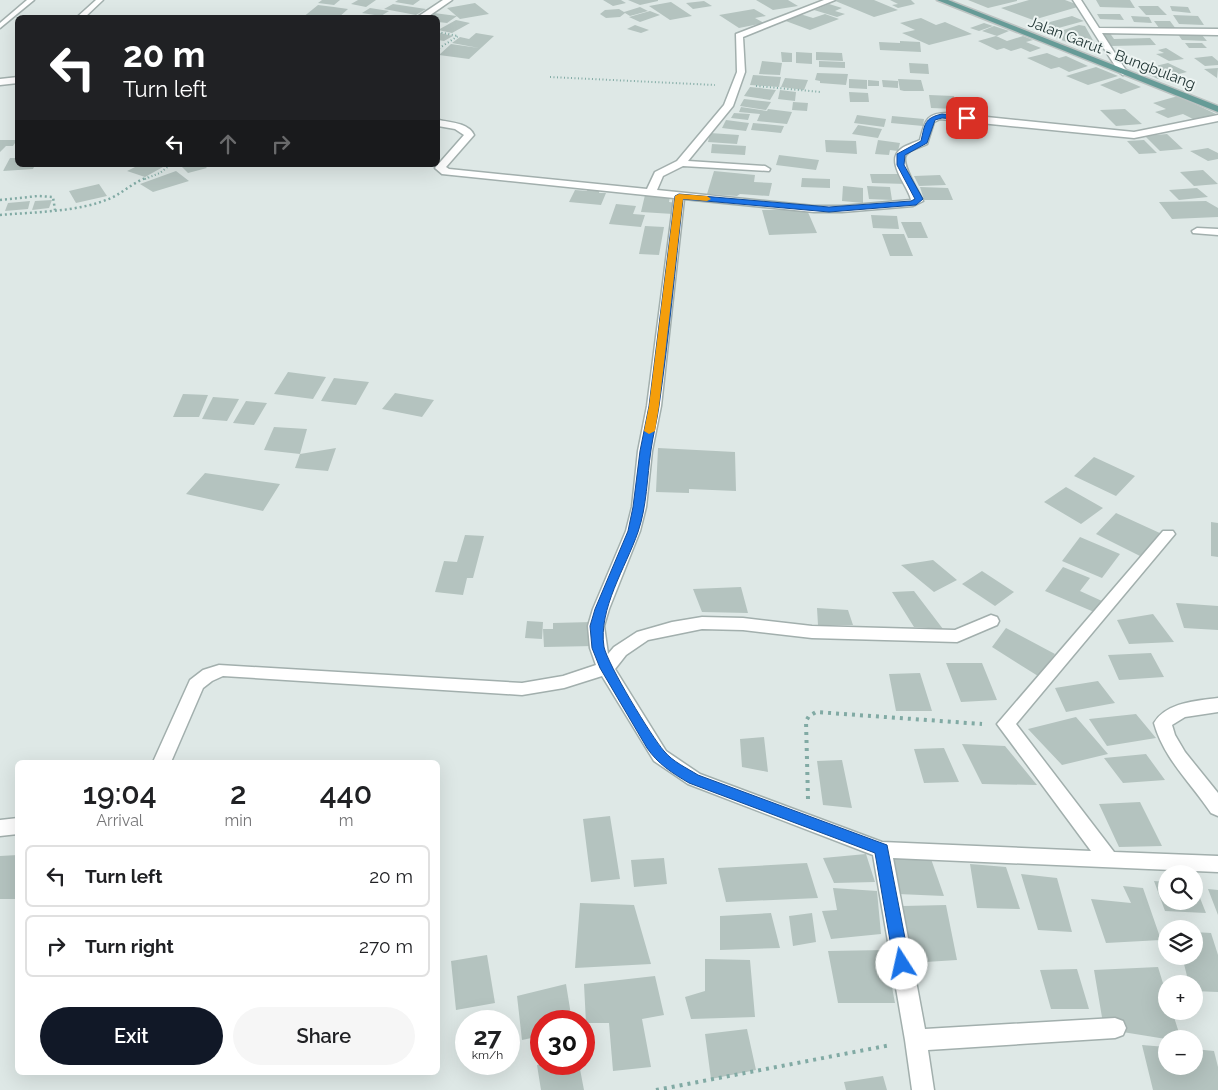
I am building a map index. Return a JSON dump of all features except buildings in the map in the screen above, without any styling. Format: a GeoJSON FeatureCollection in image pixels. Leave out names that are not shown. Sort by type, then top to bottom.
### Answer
{"type":"FeatureCollection","features":[{"type":"Feature","properties":{"kind":"main road","name":"Jalan Garut - Bungbulang"},"geometry":{"type":"LineString","coordinates":[[941,0],[1218,109]]}},
{"type":"Feature","properties":{"kind":"street"},"geometry":{"type":"LineString","coordinates":[[425,15],[448,0]]}},
{"type":"Feature","properties":{"kind":"street"},"geometry":{"type":"LineString","coordinates":[[681,164],[728,106],[741,72],[738,36],[831,0]]}},
{"type":"Feature","properties":{"kind":"street"},"geometry":{"type":"LineString","coordinates":[[1077,0],[1123,72]]}},
{"type":"Feature","properties":{"kind":"street"},"geometry":{"type":"LineString","coordinates":[[1096,30],[1218,32]]}},
{"type":"Feature","properties":{"kind":"street"},"geometry":{"type":"LineString","coordinates":[[0,82],[15,79]]}},
{"type":"Feature","properties":{"kind":"street"},"geometry":{"type":"LineString","coordinates":[[440,123],[458,127],[468,132],[469,135],[440,168],[446,172],[829,209],[916,202],[919,199],[900,165],[900,156],[904,151],[924,142],[930,121],[942,116],[1134,135],[1218,118]]}},
{"type":"Feature","properties":{"kind":"street"},"geometry":{"type":"LineString","coordinates":[[650,193],[662,172],[681,164],[765,169]]}},
{"type":"Feature","properties":{"kind":"street"},"geometry":{"type":"LineString","coordinates":[[679,196],[654,406],[639,507],[633,531],[601,609],[596,626],[598,648],[606,668],[660,756],[694,779],[882,850],[1218,864]]}},
{"type":"Feature","properties":{"kind":"street"},"geometry":{"type":"LineString","coordinates":[[1197,231],[1218,232]]}},
{"type":"Feature","properties":{"kind":"street"},"geometry":{"type":"LineString","coordinates":[[1108,858],[1006,724],[1168,534]]}},
{"type":"Feature","properties":{"kind":"street"},"geometry":{"type":"LineString","coordinates":[[163,760],[196,684],[204,676],[213,672],[233,671],[522,689],[564,682],[606,668],[620,651],[643,636],[672,628],[702,623],[743,624],[812,632],[957,636],[991,621]]}},
{"type":"Feature","properties":{"kind":"street"},"geometry":{"type":"LineString","coordinates":[[1218,705],[1169,715],[1163,723],[1165,733],[1180,758],[1218,808]]}},
{"type":"Feature","properties":{"kind":"street"},"geometry":{"type":"LineString","coordinates":[[0,828],[15,826]]}},
{"type":"Feature","properties":{"kind":"street"},"geometry":{"type":"LineString","coordinates":[[882,850],[916,1040],[923,1090]]}},
{"type":"Feature","properties":{"kind":"street"},"geometry":{"type":"LineString","coordinates":[[916,1040],[1115,1028]]}},
{"type":"Feature","properties":{"kind":"lane"},"geometry":{"type":"LineString","coordinates":[[0,26],[31,0]]}},
{"type":"Feature","properties":{"kind":"lane"},"geometry":{"type":"LineString","coordinates":[[82,15],[100,0]]}},
{"type":"Feature","properties":{"kind":"path"},"geometry":{"type":"LineString","coordinates":[[440,32],[458,36],[440,48]]}},
{"type":"Feature","properties":{"kind":"path"},"geometry":{"type":"LineString","coordinates":[[550,77],[821,92]]}},
{"type":"Feature","properties":{"kind":"path"},"geometry":{"type":"LineString","coordinates":[[0,215],[14,212],[55,210],[111,198],[133,183],[160,173],[168,167]]}},
{"type":"Feature","properties":{"kind":"path"},"geometry":{"type":"LineString","coordinates":[[0,200],[38,196],[53,197],[55,210]]}},
{"type":"Feature","properties":{"kind":"path"},"geometry":{"type":"LineString","coordinates":[[809,822],[806,721],[809,716],[816,712],[925,721],[1006,724]]}},
{"type":"Feature","properties":{"kind":"path"},"geometry":{"type":"LineString","coordinates":[[656,1090],[916,1040]]}},
{"type":"Feature","properties":{"kind":"slow traffic"},"geometry":{"type":"LineString","coordinates":[[649,431],[654,406],[679,196],[707,199]]}},
{"type":"Feature","properties":{"kind":"route"},"geometry":{"type":"LineString","coordinates":[[902,964],[882,850],[694,779],[674,767],[660,756],[651,744],[606,668],[598,648],[596,626],[601,609],[633,531],[639,507],[654,406],[679,196],[829,209],[913,203],[919,199],[900,165],[901,154],[924,142],[930,121],[933,118],[938,116],[967,118]]}}]}
